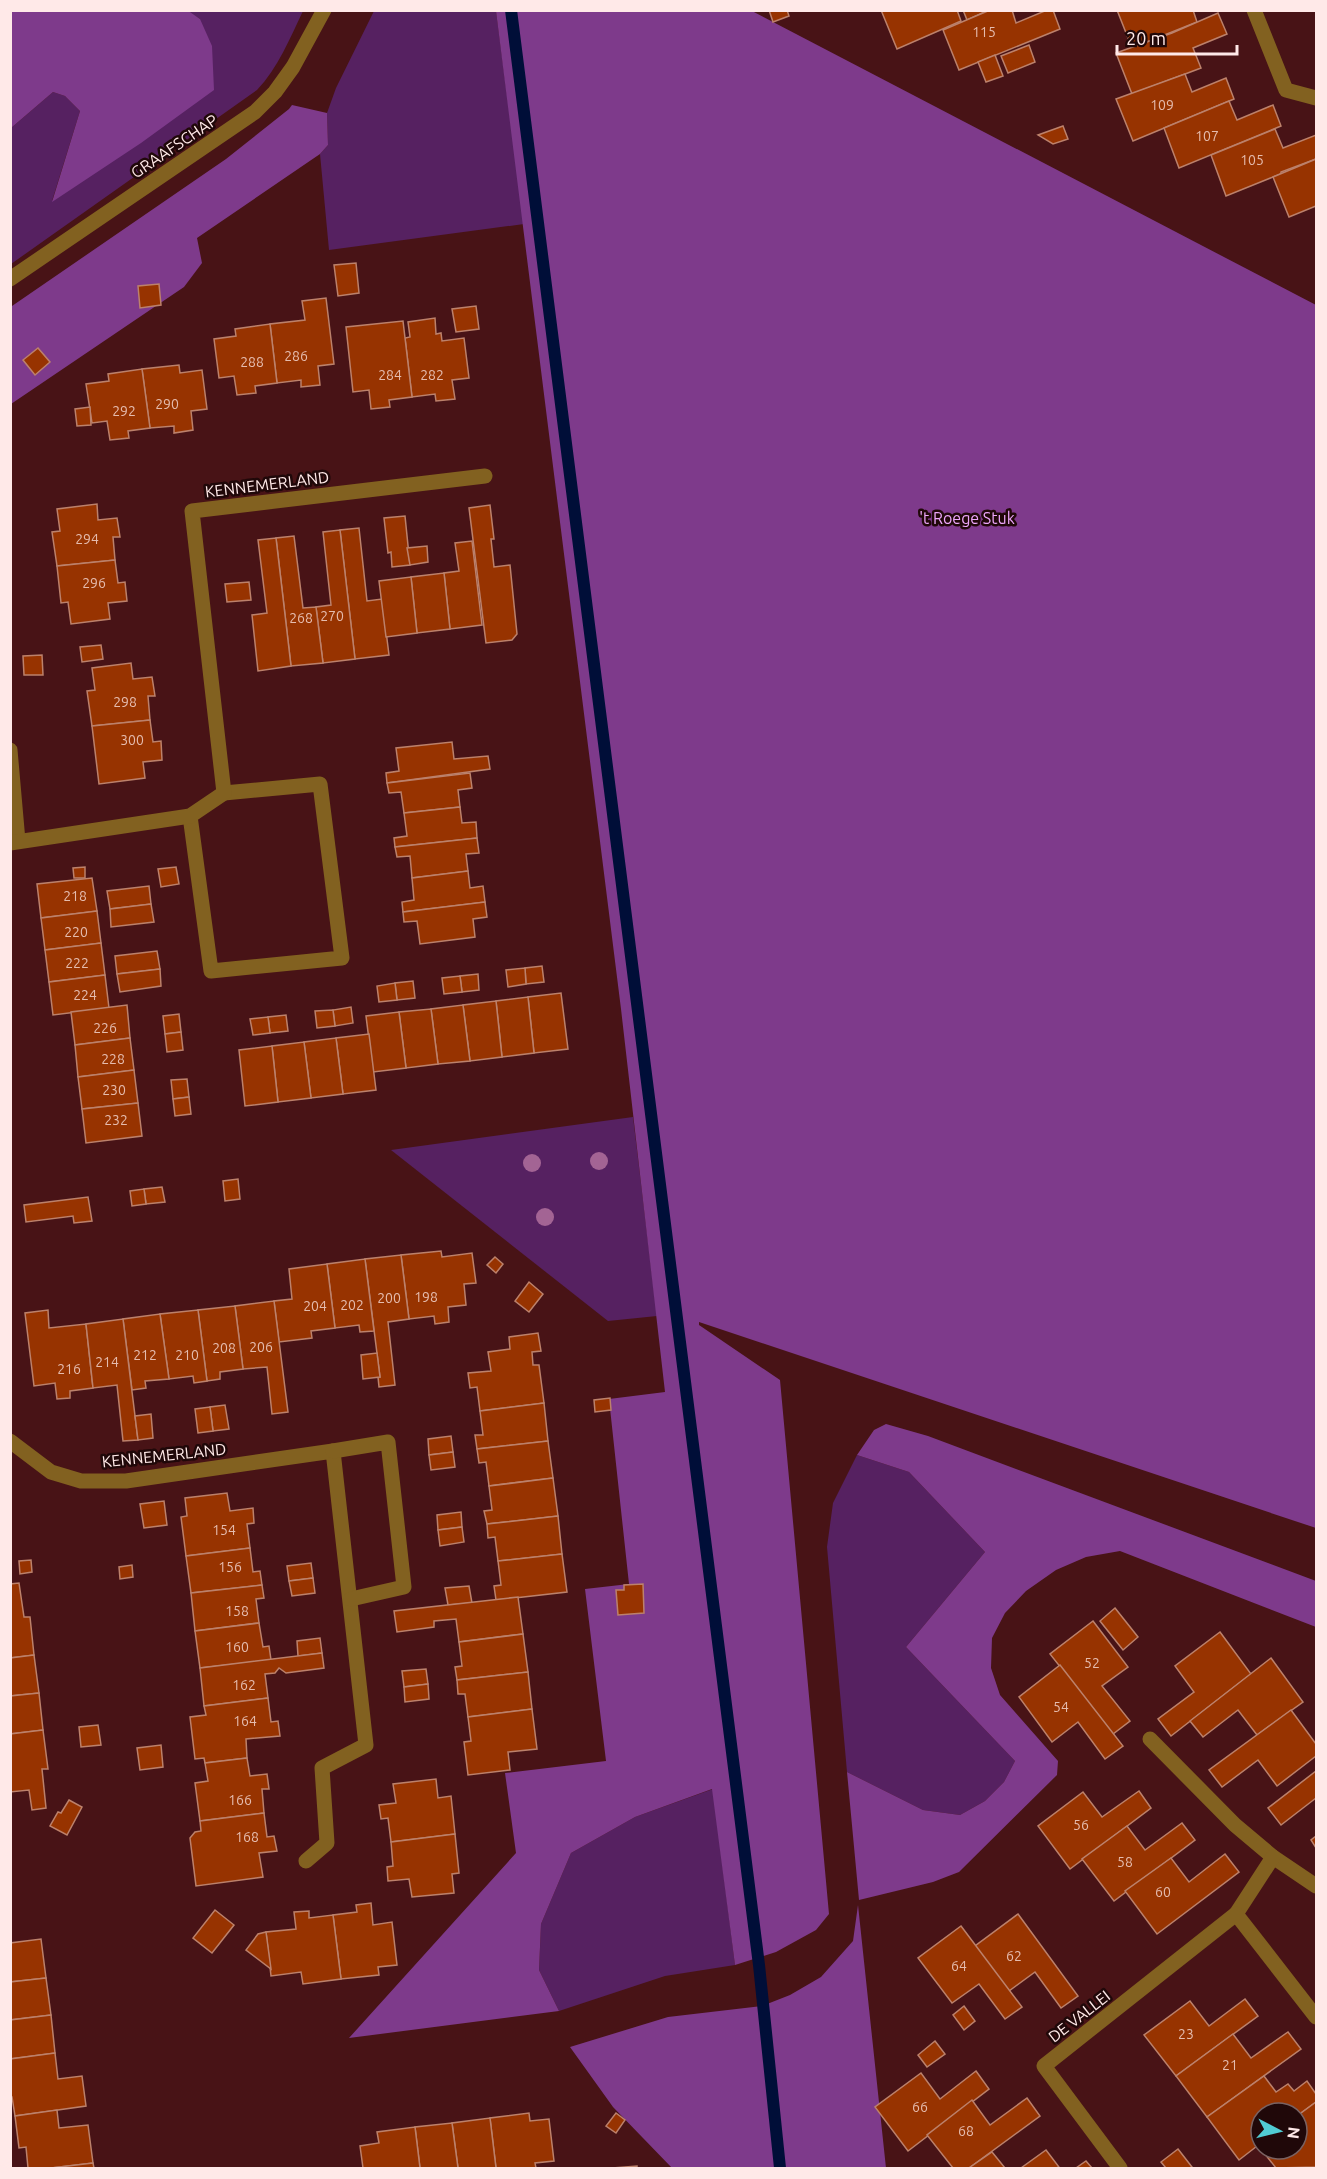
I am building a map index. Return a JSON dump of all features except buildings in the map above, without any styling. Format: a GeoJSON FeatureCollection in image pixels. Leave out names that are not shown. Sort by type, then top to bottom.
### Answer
{"type":"FeatureCollection","features":[{"type":"Feature","properties":{"kind":"street","name":"GRAAFSCHAP"},"geometry":{"type":"LineString","coordinates":[[10,279],[255,112],[275,92],[292,67],[324,10]]}},
{"type":"Feature","properties":{"kind":"street"},"geometry":{"type":"LineString","coordinates":[[1254,10],[1286,90],[1317,98]]}},
{"type":"Feature","properties":{"kind":"street","name":"KENNEMERLAND"},"geometry":{"type":"LineString","coordinates":[[224,793],[192,511],[484,476]]}},
{"type":"Feature","properties":{"kind":"street"},"geometry":{"type":"LineString","coordinates":[[11,759],[14,842],[190,816],[224,793],[320,784],[342,958],[210,971],[190,816]]}},
{"type":"Feature","properties":{"kind":"street","name":"KENNEMERLAND"},"geometry":{"type":"LineString","coordinates":[[10,1441],[51,1472],[81,1481],[126,1481],[387,1442],[404,1587],[351,1599]]}},
{"type":"Feature","properties":{"kind":"street"},"geometry":{"type":"LineString","coordinates":[[306,1861],[327,1843],[322,1768],[366,1745],[333,1451]]}},
{"type":"Feature","properties":{"kind":"street"},"geometry":{"type":"LineString","coordinates":[[1150,1739],[1235,1825],[1273,1857],[1317,1886]]}},
{"type":"Feature","properties":{"kind":"street","name":"DE VALLEI"},"geometry":{"type":"LineString","coordinates":[[1120,2169],[1044,2066],[1236,1914],[1273,1857]]}},
{"type":"Feature","properties":{"kind":"street"},"geometry":{"type":"LineString","coordinates":[[1236,1914],[1317,2017]]}},
{"type":"Feature","properties":{"kind":"shaded area"},"geometry":{"type":"Polygon","coordinates":[[[187,11],[303,11],[277,62],[257,90],[11,264],[11,128],[53,92],[65,96],[80,111],[52,201],[200,19],[187,11]]]}},
{"type":"Feature","properties":{"kind":"shaded area"},"geometry":{"type":"Polygon","coordinates":[[[374,11],[496,11],[524,224],[329,250],[320,154],[328,145],[327,113],[336,88],[374,11]]]}},
{"type":"Feature","properties":{"kind":"shaded area"},"geometry":{"type":"Polygon","coordinates":[[[633,1117],[657,1316],[608,1321],[391,1150],[633,1117]]]}},
{"type":"Feature","properties":{"kind":"shaded area"},"geometry":{"type":"Polygon","coordinates":[[[857,1455],[909,1472],[985,1552],[906,1647],[1015,1761],[1004,1782],[985,1801],[960,1815],[923,1810],[847,1772],[827,1547],[833,1503],[857,1455]]]}},
{"type":"Feature","properties":{"kind":"shaded area"},"geometry":{"type":"Polygon","coordinates":[[[713,1789],[735,1965],[665,1976],[559,2011],[539,1970],[541,1924],[571,1853],[635,1817],[713,1789]]]}},
{"type":"Feature","properties":{"kind":"green space"},"geometry":{"type":"Polygon","coordinates":[[[187,10],[200,19],[212,46],[214,90],[141,143],[52,202],[80,111],[65,96],[53,92],[11,128],[11,11],[187,10]]]}},
{"type":"Feature","properties":{"kind":"green space","name":"'t Roege Stuk"},"geometry":{"type":"Polygon","coordinates":[[[496,11],[752,11],[1316,305],[1316,1528],[699,1322],[699,1325],[780,1380],[829,1914],[816,1930],[776,1952],[735,1965],[712,1789],[635,1817],[571,1853],[541,1924],[539,1970],[559,2011],[349,2038],[516,1853],[505,1773],[606,1761],[585,1589],[629,1584],[609,1399],[665,1392],[621,1009],[496,11]]]}},
{"type":"Feature","properties":{"kind":"green space"},"geometry":{"type":"Polygon","coordinates":[[[292,105],[327,113],[328,145],[320,154],[197,238],[202,263],[184,287],[11,404],[12,306],[226,159],[292,105]]]}},
{"type":"Feature","properties":{"kind":"green space"},"geometry":{"type":"Polygon","coordinates":[[[886,1424],[928,1436],[1316,1581],[1316,1627],[1120,1551],[1086,1557],[1056,1570],[1026,1591],[1005,1613],[992,1638],[991,1668],[1000,1695],[1058,1761],[1057,1775],[959,1872],[933,1882],[859,1900],[847,1772],[923,1810],[960,1815],[985,1801],[1004,1782],[1015,1761],[906,1647],[985,1552],[909,1472],[857,1455],[874,1430],[886,1424]]]}},
{"type":"Feature","properties":{"kind":"green space"},"geometry":{"type":"Polygon","coordinates":[[[858,1905],[886,2168],[672,2168],[613,2107],[570,2047],[668,2017],[762,2006],[790,1995],[821,1977],[853,1941],[858,1905]]]}},
{"type":"Feature","properties":{"kind":"waterway"},"geometry":{"type":"LineString","coordinates":[[511,10],[759,1965],[780,2168]]}}]}
